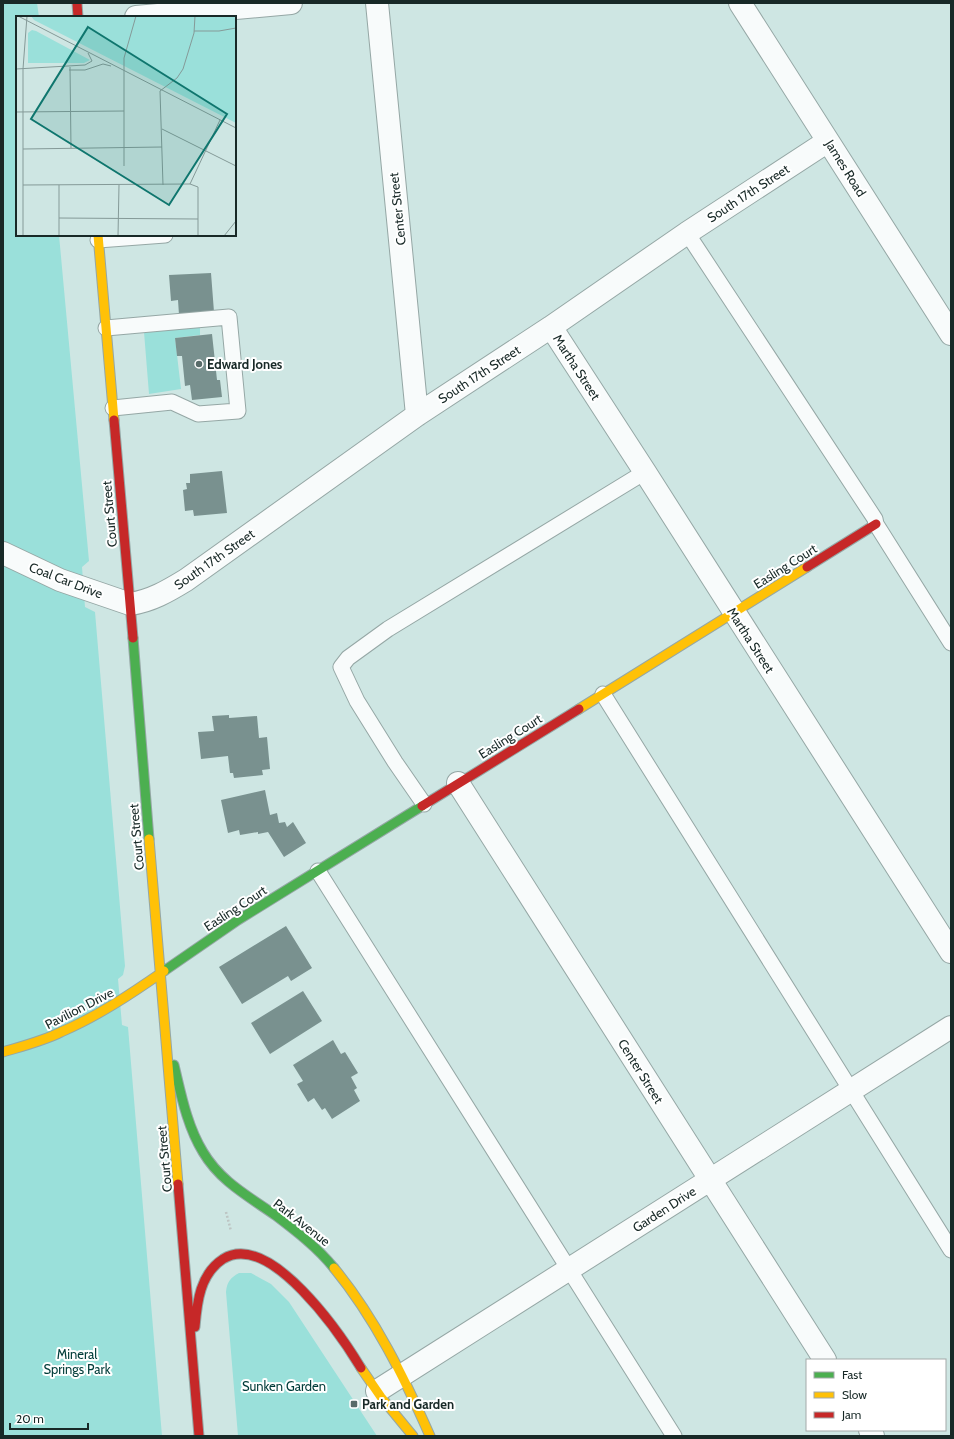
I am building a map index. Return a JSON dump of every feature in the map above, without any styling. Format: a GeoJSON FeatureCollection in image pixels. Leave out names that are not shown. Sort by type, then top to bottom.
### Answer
{"type":"FeatureCollection","features":[{"type":"Feature","properties":{"kind":"street"},"geometry":{"type":"LineString","coordinates":[[77,3],[78,16]]}},
{"type":"Feature","properties":{"kind":"street"},"geometry":{"type":"LineString","coordinates":[[147,16],[291,3]]}},
{"type":"Feature","properties":{"kind":"street","name":"Center Street"},"geometry":{"type":"LineString","coordinates":[[377,3],[418,415]]}},
{"type":"Feature","properties":{"kind":"street","name":"James Road"},"geometry":{"type":"LineString","coordinates":[[740,3],[951,334]]}},
{"type":"Feature","properties":{"kind":"street","name":"South 17th Street"},"geometry":{"type":"LineString","coordinates":[[130,604],[142,602],[165,592],[186,580],[418,415],[828,140]]}},
{"type":"Feature","properties":{"kind":"street","name":"Court Street"},"geometry":{"type":"LineString","coordinates":[[98,238],[199,1436]]}},
{"type":"Feature","properties":{"kind":"street","name":"Martha Street"},"geometry":{"type":"LineString","coordinates":[[551,327],[951,952]]}},
{"type":"Feature","properties":{"kind":"street","name":"Easling Court"},"geometry":{"type":"LineString","coordinates":[[160,974],[214,936],[424,804],[876,524]]}},
{"type":"Feature","properties":{"kind":"street","name":"Coal Car Drive"},"geometry":{"type":"LineString","coordinates":[[3,553],[60,580],[130,604]]}},
{"type":"Feature","properties":{"kind":"street","name":"Center Street"},"geometry":{"type":"LineString","coordinates":[[458,783],[824,1359]]}},
{"type":"Feature","properties":{"kind":"street","name":"Pavilion Drive"},"geometry":{"type":"LineString","coordinates":[[3,1052],[25,1047],[61,1033],[128,997],[160,974]]}},
{"type":"Feature","properties":{"kind":"street","name":"Garden Drive"},"geometry":{"type":"LineString","coordinates":[[377,1391],[403,1376],[710,1179],[951,1028]]}},
{"type":"Feature","properties":{"kind":"street","name":"Park Avenue"},"geometry":{"type":"LineString","coordinates":[[166,1032],[181,1092],[192,1128],[201,1150],[208,1161],[228,1183],[300,1234],[317,1248],[330,1262],[364,1308],[403,1376],[430,1436]]}},
{"type":"Feature","properties":{"kind":"street"},"geometry":{"type":"LineString","coordinates":[[193,1360],[196,1308],[200,1292],[209,1273],[222,1259],[231,1255],[262,1258],[290,1278],[314,1303],[340,1335],[377,1391],[413,1436]]}},
{"type":"Feature","properties":{"kind":"lane"},"geometry":{"type":"LineString","coordinates":[[688,233],[875,519],[876,524],[951,643]]}},
{"type":"Feature","properties":{"kind":"lane"},"geometry":{"type":"LineString","coordinates":[[98,238],[143,236]]}},
{"type":"Feature","properties":{"kind":"lane"},"geometry":{"type":"LineString","coordinates":[[106,328],[229,317],[238,410],[198,414],[172,402],[113,408]]}},
{"type":"Feature","properties":{"kind":"lane"},"geometry":{"type":"LineString","coordinates":[[424,804],[395,762],[357,701],[341,666],[348,658],[388,629],[645,472]]}},
{"type":"Feature","properties":{"kind":"lane"},"geometry":{"type":"LineString","coordinates":[[603,694],[850,1091],[951,1250]]}},
{"type":"Feature","properties":{"kind":"lane"},"geometry":{"type":"LineString","coordinates":[[318,871],[674,1436]]}},
{"type":"Feature","properties":{"kind":"green space","name":"Mineral Springs Park"},"geometry":{"type":"Polygon","coordinates":[[[3,3],[37,3],[39,16],[16,16],[16,236],[59,236],[89,561],[82,567],[85,607],[95,612],[125,966],[123,975],[118,979],[122,1025],[128,1027],[162,1436],[3,1436],[3,3]]]}},
{"type":"Feature","properties":{"kind":"green space"},"geometry":{"type":"Polygon","coordinates":[[[200,326],[200,335],[175,338],[181,389],[149,394],[144,332],[200,326]]]}},
{"type":"Feature","properties":{"kind":"green space","name":"Sunken Garden"},"geometry":{"type":"Polygon","coordinates":[[[239,1273],[251,1273],[271,1284],[289,1302],[377,1436],[238,1436],[226,1292],[230,1281],[239,1273]]]}},
{"type":"Feature","properties":{"kind":"building"},"geometry":{"type":"Polygon","coordinates":[[[211,273],[214,312],[179,315],[178,300],[171,301],[169,275],[211,273]]]}},
{"type":"Feature","properties":{"kind":"building"},"geometry":{"type":"Polygon","coordinates":[[[212,334],[217,380],[220,380],[222,397],[192,400],[190,385],[185,386],[182,356],[177,356],[175,338],[212,334]]]}},
{"type":"Feature","properties":{"kind":"building"},"geometry":{"type":"Polygon","coordinates":[[[222,471],[227,513],[194,516],[193,510],[185,511],[183,490],[187,489],[186,483],[190,483],[190,474],[222,471]]]}},
{"type":"Feature","properties":{"kind":"building"},"geometry":{"type":"Polygon","coordinates":[[[229,715],[229,718],[257,716],[259,738],[267,737],[270,769],[262,770],[263,775],[234,778],[233,773],[230,773],[228,756],[201,759],[198,732],[214,731],[212,716],[229,715]]]}},
{"type":"Feature","properties":{"kind":"building"},"geometry":{"type":"Polygon","coordinates":[[[265,790],[270,815],[277,813],[279,823],[285,822],[287,827],[293,822],[306,843],[284,857],[268,832],[240,835],[239,830],[228,833],[221,800],[265,790]]]}},
{"type":"Feature","properties":{"kind":"building"},"geometry":{"type":"Polygon","coordinates":[[[286,926],[312,968],[291,981],[288,976],[242,1004],[219,967],[286,926]]]}},
{"type":"Feature","properties":{"kind":"building"},"geometry":{"type":"Polygon","coordinates":[[[303,991],[322,1021],[270,1054],[251,1023],[303,991]]]}},
{"type":"Feature","properties":{"kind":"building"},"geometry":{"type":"Polygon","coordinates":[[[333,1040],[341,1054],[345,1052],[358,1073],[351,1077],[357,1088],[354,1090],[360,1101],[332,1119],[325,1108],[322,1110],[314,1098],[308,1102],[297,1084],[303,1081],[293,1065],[333,1040]]]}},
{"type":"Feature","properties":{"kind":"traffic: fast"},"geometry":{"type":"LineString","coordinates":[[133,638],[149,839]]}},
{"type":"Feature","properties":{"kind":"traffic: fast"},"geometry":{"type":"LineString","coordinates":[[164,971],[238,920],[422,806]]}},
{"type":"Feature","properties":{"kind":"traffic: fast"},"geometry":{"type":"LineString","coordinates":[[174,1065],[182,1098],[193,1132],[197,1142],[210,1162],[226,1180],[291,1227],[321,1253],[334,1268]]}},
{"type":"Feature","properties":{"kind":"traffic: slow"},"geometry":{"type":"LineString","coordinates":[[98,236],[114,420]]}},
{"type":"Feature","properties":{"kind":"traffic: slow"},"geometry":{"type":"LineString","coordinates":[[579,709],[807,567]]}},
{"type":"Feature","properties":{"kind":"traffic: slow"},"geometry":{"type":"LineString","coordinates":[[149,839],[178,1184]]}},
{"type":"Feature","properties":{"kind":"traffic: slow"},"geometry":{"type":"LineString","coordinates":[[3,1052],[40,1041],[75,1026],[114,1004],[164,971]]}},
{"type":"Feature","properties":{"kind":"traffic: slow"},"geometry":{"type":"LineString","coordinates":[[334,1268],[349,1287],[376,1328],[399,1370],[430,1436]]}},
{"type":"Feature","properties":{"kind":"traffic: slow"},"geometry":{"type":"LineString","coordinates":[[361,1368],[381,1397],[413,1436]]}},
{"type":"Feature","properties":{"kind":"traffic: jam"},"geometry":{"type":"LineString","coordinates":[[77,3],[78,16]]}},
{"type":"Feature","properties":{"kind":"traffic: jam"},"geometry":{"type":"LineString","coordinates":[[114,420],[133,638]]}},
{"type":"Feature","properties":{"kind":"traffic: jam"},"geometry":{"type":"LineString","coordinates":[[807,567],[876,524]]}},
{"type":"Feature","properties":{"kind":"traffic: jam"},"geometry":{"type":"LineString","coordinates":[[422,806],[579,709]]}},
{"type":"Feature","properties":{"kind":"traffic: jam"},"geometry":{"type":"LineString","coordinates":[[178,1184],[199,1436]]}},
{"type":"Feature","properties":{"kind":"traffic: jam"},"geometry":{"type":"LineString","coordinates":[[195,1327],[201,1289],[209,1272],[223,1259],[242,1254],[262,1259],[282,1272],[302,1290],[338,1333],[361,1368]]}},
{"type":"Feature","properties":{"kind":"place","name":"Edward Jones"},"geometry":{"type":"Point","coordinates":[199,364]}},
{"type":"Feature","properties":{"kind":"place","name":"Park and Garden"},"geometry":{"type":"Point","coordinates":[354,1404]}}]}
